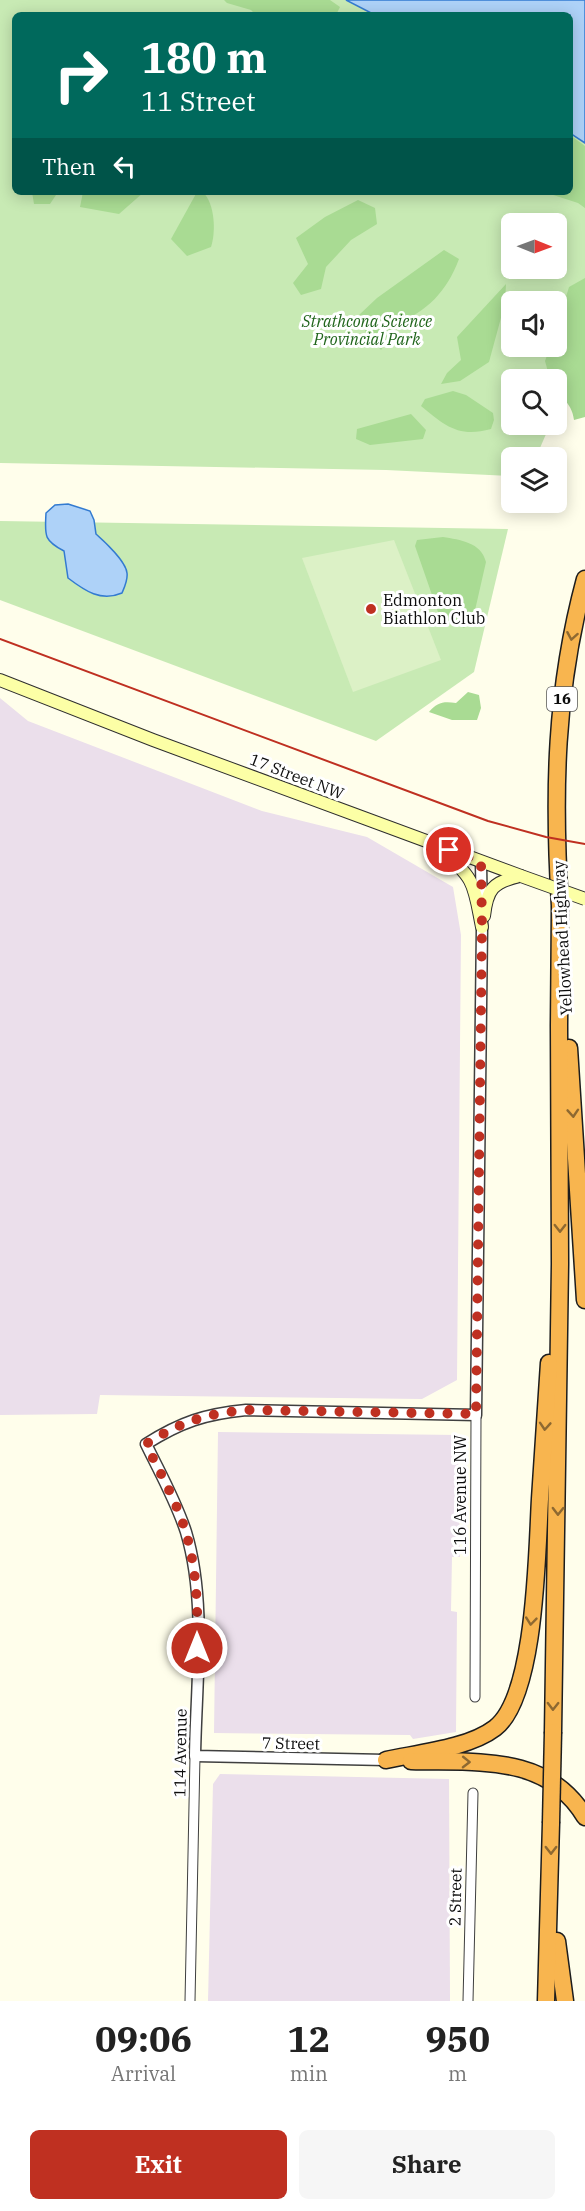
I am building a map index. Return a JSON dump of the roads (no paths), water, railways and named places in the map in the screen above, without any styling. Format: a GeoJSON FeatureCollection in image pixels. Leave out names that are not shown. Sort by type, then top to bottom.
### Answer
{"type":"FeatureCollection","features":[{"type":"Feature","properties":{"kind":"highway","name":"Yellowhead Highway"},"geometry":{"type":"LineString","coordinates":[[585,579],[566,666],[557,741],[556,821],[585,1300]]}},
{"type":"Feature","properties":{"kind":"highway"},"geometry":{"type":"LineString","coordinates":[[546,2001],[551,1877],[560,1264],[560,908]]}},
{"type":"Feature","properties":{"kind":"highway"},"geometry":{"type":"LineString","coordinates":[[387,1760],[466,1742],[484,1734],[495,1728],[505,1718],[517,1690],[527,1648],[531,1617],[552,1316],[560,1264]]}},
{"type":"Feature","properties":{"kind":"highway"},"geometry":{"type":"LineString","coordinates":[[387,1760],[500,1763],[516,1766],[544,1777],[560,1789],[585,1817]]}},
{"type":"Feature","properties":{"kind":"highway"},"geometry":{"type":"LineString","coordinates":[[551,1877],[565,2001]]}},
{"type":"Feature","properties":{"kind":"main road","name":"17 Street NW"},"geometry":{"type":"LineString","coordinates":[[0,680],[153,740],[585,899]]}},
{"type":"Feature","properties":{"kind":"main road"},"geometry":{"type":"LineString","coordinates":[[434,844],[462,867],[469,876],[475,890],[482,927]]}},
{"type":"Feature","properties":{"kind":"main road"},"geometry":{"type":"LineString","coordinates":[[482,927],[486,897],[496,886],[507,879],[521,876]]}},
{"type":"Feature","properties":{"kind":"street","name":"116 Avenue NW"},"geometry":{"type":"LineString","coordinates":[[475,1697],[481,862]]}},
{"type":"Feature","properties":{"kind":"street","name":"114 Avenue"},"geometry":{"type":"LineString","coordinates":[[190,2001],[198,1626],[193,1561],[173,1499],[146,1444],[200,1417],[236,1411],[476,1414]]}},
{"type":"Feature","properties":{"kind":"street","name":"7 Street"},"geometry":{"type":"LineString","coordinates":[[195,1756],[387,1760]]}},
{"type":"Feature","properties":{"kind":"street","name":"2 Street"},"geometry":{"type":"LineString","coordinates":[[468,2001],[473,1793]]}},
{"type":"Feature","properties":{"kind":"water"},"geometry":{"type":"Polygon","coordinates":[[[346,0],[585,0],[585,143],[573,135],[573,12],[369,12],[346,0]]]}},
{"type":"Feature","properties":{"kind":"water"},"geometry":{"type":"Polygon","coordinates":[[[68,504],[90,511],[96,534],[123,563],[127,576],[122,593],[100,596],[87,591],[68,578],[64,551],[52,544],[45,527],[46,513],[55,505],[68,504]]]}},
{"type":"Feature","properties":{"kind":"railway"},"geometry":{"type":"LineString","coordinates":[[0,639],[488,821],[546,837],[585,844]]}},
{"type":"Feature","properties":{"kind":"place","name":"Edmonton Biathlon Club"},"geometry":{"type":"Point","coordinates":[371,609]}},
{"type":"Feature","properties":{"kind":"park label","name":"Strathcona Science Provincial Park"},"geometry":{"type":"Point","coordinates":[367,330]}}]}
